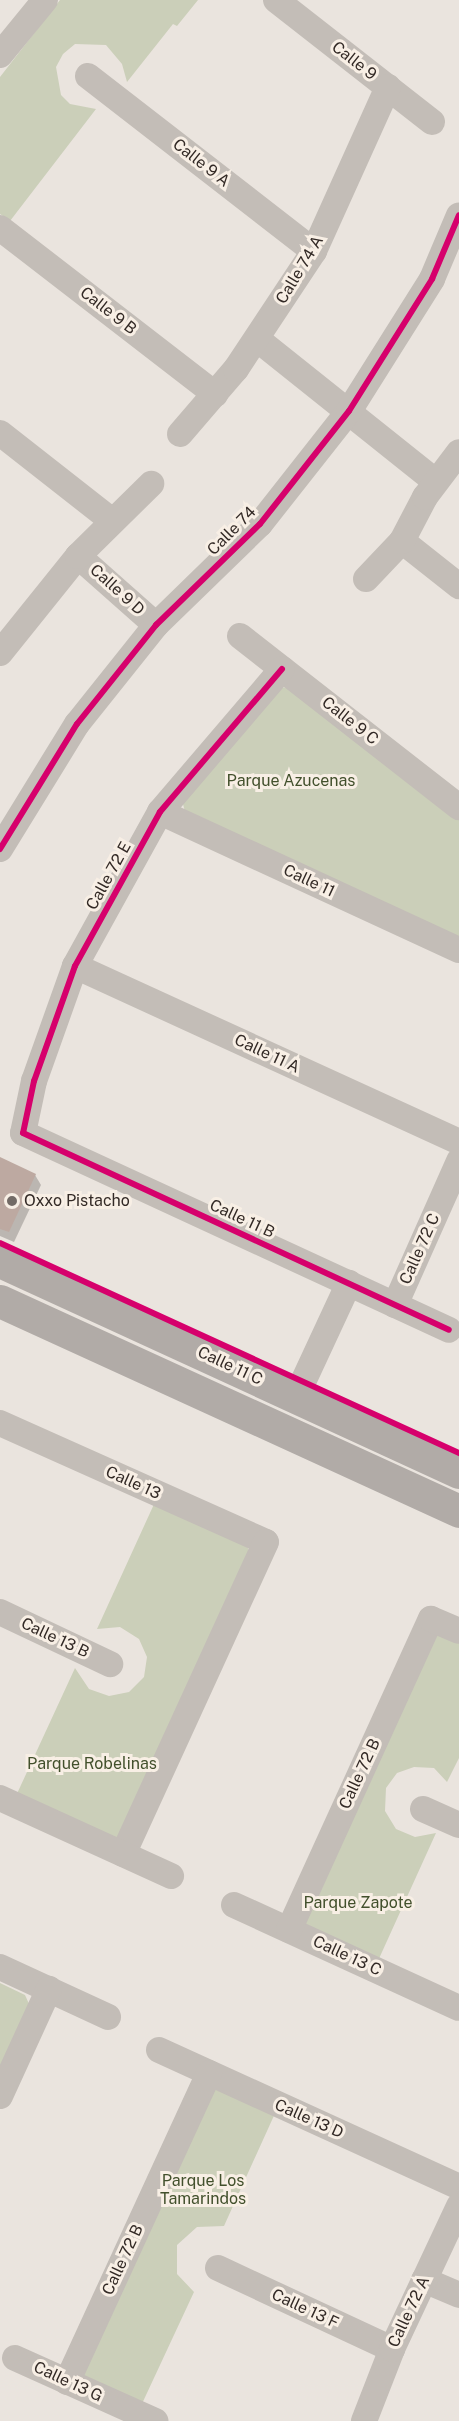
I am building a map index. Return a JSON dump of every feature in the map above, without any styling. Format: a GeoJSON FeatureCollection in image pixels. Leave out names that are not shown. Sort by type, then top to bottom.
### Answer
{"type":"FeatureCollection","features":[{"type":"Feature","properties":{"kind":"main road","name":"Calle 11 C"},"geometry":{"type":"LineString","coordinates":[[0,1261],[450,1467]]}},
{"type":"Feature","properties":{"kind":"main road"},"geometry":{"type":"LineString","coordinates":[[0,1301],[459,1510]]}},
{"type":"Feature","properties":{"kind":"main road"},"geometry":{"type":"LineString","coordinates":[[360,1466],[374,1433]]}},
{"type":"Feature","properties":{"kind":"main road"},"geometry":{"type":"LineString","coordinates":[[395,1482],[410,1449]]}},
{"type":"Feature","properties":{"kind":"main road"},"geometry":{"type":"LineString","coordinates":[[426,1496],[450,1467]]}},
{"type":"Feature","properties":{"kind":"street"},"geometry":{"type":"LineString","coordinates":[[0,56],[45,0]]}},
{"type":"Feature","properties":{"kind":"street","name":"Calle 9"},"geometry":{"type":"LineString","coordinates":[[276,0],[432,122]]}},
{"type":"Feature","properties":{"kind":"street","name":"Calle 9 A"},"geometry":{"type":"LineString","coordinates":[[88,76],[314,251]]}},
{"type":"Feature","properties":{"kind":"street","name":"Calle 74 A"},"geometry":{"type":"LineString","coordinates":[[180,434],[215,394],[257,339],[314,251],[388,87]]}},
{"type":"Feature","properties":{"kind":"street","name":"Calle 74"},"geometry":{"type":"LineString","coordinates":[[0,849],[77,723],[156,625],[260,524],[349,411],[432,279],[459,215]]}},
{"type":"Feature","properties":{"kind":"street","name":"Calle 9 B"},"geometry":{"type":"LineString","coordinates":[[0,228],[215,394]]}},
{"type":"Feature","properties":{"kind":"street"},"geometry":{"type":"LineString","coordinates":[[257,339],[435,482]]}},
{"type":"Feature","properties":{"kind":"street"},"geometry":{"type":"LineString","coordinates":[[0,433],[111,520]]}},
{"type":"Feature","properties":{"kind":"street"},"geometry":{"type":"LineString","coordinates":[[366,579],[402,541],[435,482],[459,452]]}},
{"type":"Feature","properties":{"kind":"street"},"geometry":{"type":"LineString","coordinates":[[3,644],[111,520],[151,484]]}},
{"type":"Feature","properties":{"kind":"street"},"geometry":{"type":"LineString","coordinates":[[402,541],[459,586]]}},
{"type":"Feature","properties":{"kind":"street","name":"Calle 9 D"},"geometry":{"type":"LineString","coordinates":[[78,556],[156,625]]}},
{"type":"Feature","properties":{"kind":"street","name":"Calle 9 C"},"geometry":{"type":"LineString","coordinates":[[240,636],[459,807]]}},
{"type":"Feature","properties":{"kind":"street","name":"Calle 72 E"},"geometry":{"type":"LineString","coordinates":[[22,1132],[34,1081],[75,966],[160,812],[282,669]]}},
{"type":"Feature","properties":{"kind":"street","name":"Calle 11"},"geometry":{"type":"LineString","coordinates":[[160,812],[459,950]]}},
{"type":"Feature","properties":{"kind":"street","name":"Calle 11 A"},"geometry":{"type":"LineString","coordinates":[[75,966],[459,1142]]}},
{"type":"Feature","properties":{"kind":"street","name":"Calle 11 B"},"geometry":{"type":"LineString","coordinates":[[22,1132],[449,1330]]}},
{"type":"Feature","properties":{"kind":"street","name":"Calle 72 C"},"geometry":{"type":"LineString","coordinates":[[395,1305],[459,1161]]}},
{"type":"Feature","properties":{"kind":"street"},"geometry":{"type":"LineString","coordinates":[[296,1397],[349,1283]]}},
{"type":"Feature","properties":{"kind":"street","name":"Calle 13"},"geometry":{"type":"LineString","coordinates":[[0,1423],[266,1542],[123,1854]]}},
{"type":"Feature","properties":{"kind":"street","name":"Calle 13 B"},"geometry":{"type":"LineString","coordinates":[[0,1612],[110,1664]]}},
{"type":"Feature","properties":{"kind":"street","name":"Calle 72 B"},"geometry":{"type":"LineString","coordinates":[[289,1930],[431,1618],[459,1631]]}},
{"type":"Feature","properties":{"kind":"street"},"geometry":{"type":"LineString","coordinates":[[0,1798],[171,1876]]}},
{"type":"Feature","properties":{"kind":"street"},"geometry":{"type":"LineString","coordinates":[[423,1809],[459,1825]]}},
{"type":"Feature","properties":{"kind":"street","name":"Calle 13 C"},"geometry":{"type":"LineString","coordinates":[[234,1905],[459,2008]]}},
{"type":"Feature","properties":{"kind":"street"},"geometry":{"type":"LineString","coordinates":[[0,1967],[108,2017]]}},
{"type":"Feature","properties":{"kind":"street"},"geometry":{"type":"LineString","coordinates":[[0,2096],[50,1989]]}},
{"type":"Feature","properties":{"kind":"street","name":"Calle 13 D"},"geometry":{"type":"LineString","coordinates":[[159,2050],[459,2187]]}},
{"type":"Feature","properties":{"kind":"street","name":"Calle 72 B"},"geometry":{"type":"LineString","coordinates":[[67,2382],[209,2073]]}},
{"type":"Feature","properties":{"kind":"street","name":"Calle 72 A"},"geometry":{"type":"LineString","coordinates":[[364,2421],[392,2349],[459,2206]]}},
{"type":"Feature","properties":{"kind":"street","name":"Calle 13 F"},"geometry":{"type":"LineString","coordinates":[[218,2268],[392,2349]]}},
{"type":"Feature","properties":{"kind":"street"},"geometry":{"type":"LineString","coordinates":[[424,2280],[459,2295]]}},
{"type":"Feature","properties":{"kind":"street","name":"Calle 13 G"},"geometry":{"type":"LineString","coordinates":[[15,2358],[155,2421]]}},
{"type":"Feature","properties":{"kind":"green space"},"geometry":{"type":"Polygon","coordinates":[[[60,0],[198,0],[177,26],[173,24],[127,82],[122,64],[106,45],[75,44],[63,54],[56,67],[61,95],[70,104],[96,109],[10,221],[0,214],[0,77],[60,0]]]}},
{"type":"Feature","properties":{"kind":"green space","name":"Parque Azucenas"},"geometry":{"type":"Polygon","coordinates":[[[289,687],[459,820],[459,938],[185,812],[182,800],[277,688],[289,687]]]}},
{"type":"Feature","properties":{"kind":"green space","name":"Parque Robelinas"},"geometry":{"type":"Polygon","coordinates":[[[155,1502],[246,1543],[250,1554],[121,1837],[111,1841],[15,1798],[75,1668],[89,1689],[109,1696],[129,1692],[144,1677],[147,1657],[139,1639],[120,1627],[97,1629],[155,1502]]]}},
{"type":"Feature","properties":{"kind":"green space","name":"Parque Zapote"},"geometry":{"type":"Polygon","coordinates":[[[443,1633],[459,1641],[459,1758],[447,1782],[434,1768],[414,1767],[397,1773],[386,1788],[385,1811],[396,1829],[415,1837],[436,1833],[377,1963],[308,1931],[303,1922],[433,1637],[443,1633]]]}},
{"type":"Feature","properties":{"kind":"green space"},"geometry":{"type":"Polygon","coordinates":[[[0,1983],[25,1995],[30,2006],[0,2070],[0,1983]]]}},
{"type":"Feature","properties":{"kind":"green space","name":"Parque Los Tamarindos"},"geometry":{"type":"Polygon","coordinates":[[[213,2089],[277,2109],[224,2226],[197,2227],[177,2245],[177,2274],[194,2292],[140,2408],[85,2382],[82,2372],[213,2089]]]}},
{"type":"Feature","properties":{"kind":"building","name":"Oxxo Pistacho"},"geometry":{"type":"Polygon","coordinates":[[[0,1157],[36,1174],[9,1232],[0,1229],[0,1157]]]}},
{"type":"Feature","properties":{"kind":"cycle path"},"geometry":{"type":"LineString","coordinates":[[0,849],[77,724],[156,625],[260,524],[349,411],[432,279],[459,215]]}},
{"type":"Feature","properties":{"kind":"cycle path"},"geometry":{"type":"LineString","coordinates":[[282,669],[160,812],[75,966],[34,1081],[23,1133],[449,1330]]}},
{"type":"Feature","properties":{"kind":"cycle path"},"geometry":{"type":"LineString","coordinates":[[0,1243],[459,1453]]}},
{"type":"Feature","properties":{"kind":"place","name":"Oxxo Pistacho"},"geometry":{"type":"Point","coordinates":[12,1201]}}]}
